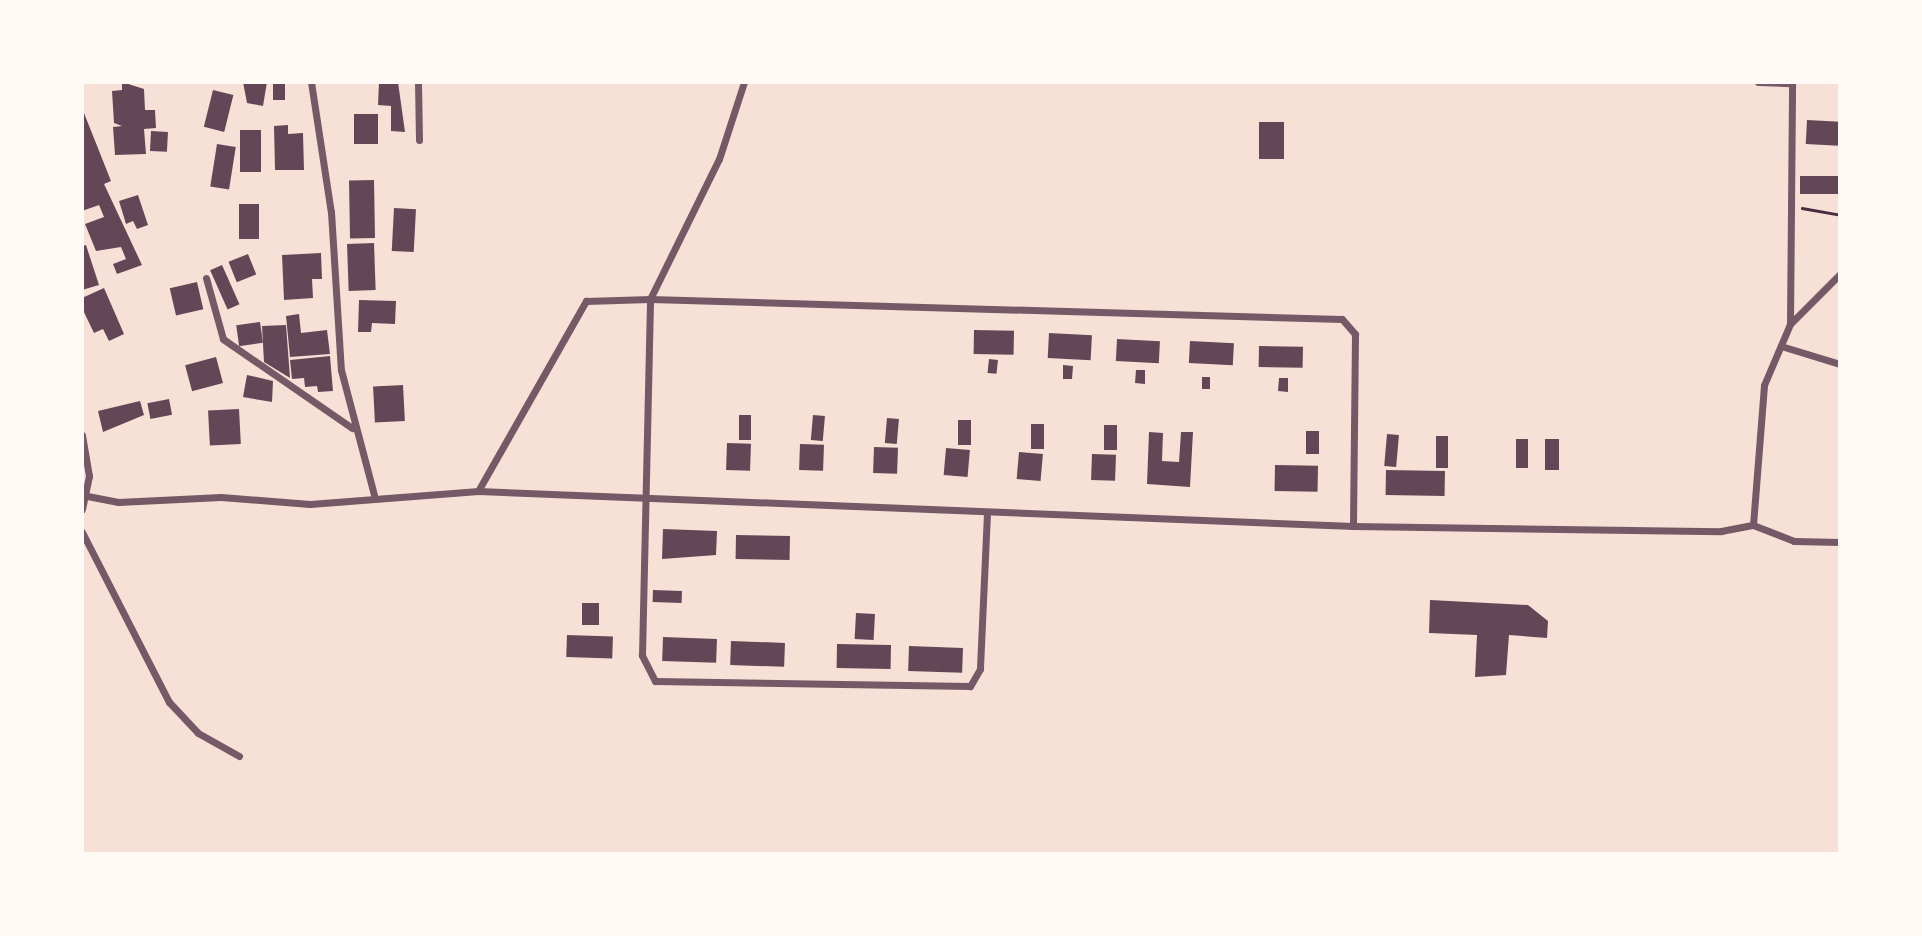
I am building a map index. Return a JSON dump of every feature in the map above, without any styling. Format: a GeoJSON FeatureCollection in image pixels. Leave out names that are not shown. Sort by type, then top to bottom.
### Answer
{"type":"FeatureCollection","features":[{"type":"Feature","properties":{"kind":"street"},"geometry":{"type":"LineString","coordinates":[[312,82],[352,428],[374,495]]}},
{"type":"Feature","properties":{"kind":"street"},"geometry":{"type":"LineString","coordinates":[[418,82],[419,140]]}},
{"type":"Feature","properties":{"kind":"street"},"geometry":{"type":"LineString","coordinates":[[744,82],[719,159],[650,299],[650,501],[642,655],[655,681],[970,686],[980,669],[987,513]]}},
{"type":"Feature","properties":{"kind":"street"},"geometry":{"type":"LineString","coordinates":[[1753,525],[1764,384],[1790,324],[1792,206],[1792,83],[1758,82]]}},
{"type":"Feature","properties":{"kind":"street"},"geometry":{"type":"LineString","coordinates":[[1790,324],[1840,274]]}},
{"type":"Feature","properties":{"kind":"street"},"geometry":{"type":"LineString","coordinates":[[206,278],[223,339],[352,428]]}},
{"type":"Feature","properties":{"kind":"street"},"geometry":{"type":"LineString","coordinates":[[478,491],[586,301],[650,299],[1342,319],[1355,334],[1353,526]]}},
{"type":"Feature","properties":{"kind":"street"},"geometry":{"type":"LineString","coordinates":[[1781,346],[1840,364]]}},
{"type":"Feature","properties":{"kind":"street"},"geometry":{"type":"LineString","coordinates":[[82,435],[89,476],[82,509]]}},
{"type":"Feature","properties":{"kind":"street"},"geometry":{"type":"LineString","coordinates":[[83,495],[118,502],[221,497],[310,504],[374,495],[478,491],[650,501],[1353,526],[1721,531],[1753,525],[1794,541],[1840,542]]}},
{"type":"Feature","properties":{"kind":"street"},"geometry":{"type":"LineString","coordinates":[[82,533],[169,702],[198,733],[239,757]]}},
{"type":"Feature","properties":{"kind":"path"},"geometry":{"type":"LineString","coordinates":[[1792,206],[1840,215]]}},
{"type":"Feature","properties":{"kind":"building"},"geometry":{"type":"Polygon","coordinates":[[[122,82],[144,89],[145,110],[155,110],[156,128],[144,129],[146,154],[115,155],[113,127],[122,126],[114,123],[112,91],[122,90],[122,82]]]}},
{"type":"Feature","properties":{"kind":"building"},"geometry":{"type":"Polygon","coordinates":[[[243,82],[267,82],[263,106],[247,103],[243,82]]]}},
{"type":"Feature","properties":{"kind":"building"},"geometry":{"type":"Polygon","coordinates":[[[273,82],[285,82],[285,100],[273,100],[273,82]]]}},
{"type":"Feature","properties":{"kind":"building"},"geometry":{"type":"Polygon","coordinates":[[[379,82],[398,82],[405,132],[391,131],[391,106],[378,105],[379,82]]]}},
{"type":"Feature","properties":{"kind":"building"},"geometry":{"type":"Polygon","coordinates":[[[213,90],[233,95],[224,132],[204,127],[213,90]]]}},
{"type":"Feature","properties":{"kind":"building"},"geometry":{"type":"Polygon","coordinates":[[[82,108],[111,181],[104,184],[142,265],[117,274],[113,264],[126,259],[121,247],[96,251],[85,224],[104,217],[99,205],[82,211],[82,108]]]}},
{"type":"Feature","properties":{"kind":"building"},"geometry":{"type":"Polygon","coordinates":[[[354,114],[378,114],[378,144],[354,144],[354,114]]]}},
{"type":"Feature","properties":{"kind":"building"},"geometry":{"type":"Polygon","coordinates":[[[1807,120],[1840,122],[1839,146],[1806,144],[1807,120]]]}},
{"type":"Feature","properties":{"kind":"building"},"geometry":{"type":"Polygon","coordinates":[[[1259,122],[1284,122],[1284,159],[1259,159],[1259,122]]]}},
{"type":"Feature","properties":{"kind":"building"},"geometry":{"type":"Polygon","coordinates":[[[288,125],[288,134],[303,133],[304,170],[275,170],[274,126],[288,125]]]}},
{"type":"Feature","properties":{"kind":"building"},"geometry":{"type":"Polygon","coordinates":[[[240,130],[261,130],[261,172],[240,172],[240,130]]]}},
{"type":"Feature","properties":{"kind":"building"},"geometry":{"type":"Polygon","coordinates":[[[151,131],[168,132],[167,152],[150,151],[151,131]]]}},
{"type":"Feature","properties":{"kind":"building"},"geometry":{"type":"Polygon","coordinates":[[[217,144],[236,147],[229,189],[210,186],[217,144]]]}},
{"type":"Feature","properties":{"kind":"building"},"geometry":{"type":"Polygon","coordinates":[[[1800,176],[1840,176],[1840,194],[1800,194],[1800,176]]]}},
{"type":"Feature","properties":{"kind":"building"},"geometry":{"type":"Polygon","coordinates":[[[349,180],[374,180],[375,238],[350,238],[349,180]]]}},
{"type":"Feature","properties":{"kind":"building"},"geometry":{"type":"Polygon","coordinates":[[[138,195],[148,225],[137,229],[133,221],[126,224],[119,201],[138,195]]]}},
{"type":"Feature","properties":{"kind":"building"},"geometry":{"type":"Polygon","coordinates":[[[239,204],[259,204],[259,239],[239,239],[239,204]]]}},
{"type":"Feature","properties":{"kind":"building"},"geometry":{"type":"Polygon","coordinates":[[[394,208],[416,209],[414,252],[392,251],[394,208]]]}},
{"type":"Feature","properties":{"kind":"building"},"geometry":{"type":"Polygon","coordinates":[[[374,243],[376,290],[349,291],[347,244],[374,243]]]}},
{"type":"Feature","properties":{"kind":"building"},"geometry":{"type":"Polygon","coordinates":[[[86,245],[99,285],[82,290],[82,246],[86,245]]]}},
{"type":"Feature","properties":{"kind":"building"},"geometry":{"type":"Polygon","coordinates":[[[321,253],[322,279],[312,279],[313,298],[284,300],[282,255],[321,253]]]}},
{"type":"Feature","properties":{"kind":"building"},"geometry":{"type":"Polygon","coordinates":[[[248,254],[256,274],[237,282],[229,262],[248,254]]]}},
{"type":"Feature","properties":{"kind":"building"},"geometry":{"type":"Polygon","coordinates":[[[222,265],[239,304],[228,310],[210,270],[222,265]]]}},
{"type":"Feature","properties":{"kind":"building"},"geometry":{"type":"Polygon","coordinates":[[[197,282],[203,309],[176,316],[170,288],[197,282]]]}},
{"type":"Feature","properties":{"kind":"building"},"geometry":{"type":"Polygon","coordinates":[[[104,288],[124,334],[109,341],[103,329],[94,333],[82,308],[82,298],[104,288]]]}},
{"type":"Feature","properties":{"kind":"building"},"geometry":{"type":"Polygon","coordinates":[[[359,300],[396,301],[395,324],[372,323],[371,332],[358,332],[359,300]]]}},
{"type":"Feature","properties":{"kind":"building"},"geometry":{"type":"Polygon","coordinates":[[[299,314],[301,333],[327,330],[330,354],[290,357],[286,316],[299,314]]]}},
{"type":"Feature","properties":{"kind":"building"},"geometry":{"type":"Polygon","coordinates":[[[260,322],[263,343],[239,346],[236,325],[260,322]]]}},
{"type":"Feature","properties":{"kind":"building"},"geometry":{"type":"Polygon","coordinates":[[[286,325],[290,378],[264,362],[262,326],[286,325]]]}},
{"type":"Feature","properties":{"kind":"building"},"geometry":{"type":"Polygon","coordinates":[[[974,330],[1014,331],[1014,355],[974,354],[974,330]]]}},
{"type":"Feature","properties":{"kind":"building"},"geometry":{"type":"Polygon","coordinates":[[[1049,333],[1092,335],[1091,360],[1048,358],[1049,333]]]}},
{"type":"Feature","properties":{"kind":"building"},"geometry":{"type":"Polygon","coordinates":[[[1117,339],[1160,341],[1159,363],[1116,361],[1117,339]]]}},
{"type":"Feature","properties":{"kind":"building"},"geometry":{"type":"Polygon","coordinates":[[[1190,341],[1234,343],[1233,365],[1189,363],[1190,341]]]}},
{"type":"Feature","properties":{"kind":"building"},"geometry":{"type":"Polygon","coordinates":[[[1259,346],[1303,347],[1303,368],[1259,367],[1259,346]]]}},
{"type":"Feature","properties":{"kind":"building"},"geometry":{"type":"Polygon","coordinates":[[[330,356],[333,391],[318,392],[317,386],[305,387],[304,378],[292,379],[290,360],[330,356]]]}},
{"type":"Feature","properties":{"kind":"building"},"geometry":{"type":"Polygon","coordinates":[[[216,357],[223,383],[192,391],[185,365],[216,357]]]}},
{"type":"Feature","properties":{"kind":"building"},"geometry":{"type":"Polygon","coordinates":[[[989,359],[998,360],[996,374],[988,373],[989,359]]]}},
{"type":"Feature","properties":{"kind":"building"},"geometry":{"type":"Polygon","coordinates":[[[1063,365],[1073,366],[1072,379],[1063,379],[1063,365]]]}},
{"type":"Feature","properties":{"kind":"building"},"geometry":{"type":"Polygon","coordinates":[[[1136,370],[1145,370],[1145,384],[1135,383],[1136,370]]]}},
{"type":"Feature","properties":{"kind":"building"},"geometry":{"type":"Polygon","coordinates":[[[247,375],[273,381],[272,402],[243,397],[247,375]]]}},
{"type":"Feature","properties":{"kind":"building"},"geometry":{"type":"Polygon","coordinates":[[[1202,377],[1210,377],[1210,389],[1202,389],[1202,377]]]}},
{"type":"Feature","properties":{"kind":"building"},"geometry":{"type":"Polygon","coordinates":[[[1279,378],[1288,378],[1288,392],[1278,391],[1279,378]]]}},
{"type":"Feature","properties":{"kind":"building"},"geometry":{"type":"Polygon","coordinates":[[[403,385],[405,421],[375,423],[373,387],[403,385]]]}},
{"type":"Feature","properties":{"kind":"building"},"geometry":{"type":"Polygon","coordinates":[[[169,399],[172,415],[150,419],[147,403],[169,399]]]}},
{"type":"Feature","properties":{"kind":"building"},"geometry":{"type":"Polygon","coordinates":[[[140,401],[144,415],[103,432],[98,411],[140,401]]]}},
{"type":"Feature","properties":{"kind":"building"},"geometry":{"type":"Polygon","coordinates":[[[239,409],[241,444],[210,446],[208,411],[239,409]]]}},
{"type":"Feature","properties":{"kind":"building"},"geometry":{"type":"Polygon","coordinates":[[[739,415],[751,415],[751,440],[739,440],[739,415]]]}},
{"type":"Feature","properties":{"kind":"building"},"geometry":{"type":"Polygon","coordinates":[[[813,415],[825,416],[823,441],[811,440],[813,415]]]}},
{"type":"Feature","properties":{"kind":"building"},"geometry":{"type":"Polygon","coordinates":[[[887,418],[899,419],[897,444],[885,443],[887,418]]]}},
{"type":"Feature","properties":{"kind":"building"},"geometry":{"type":"Polygon","coordinates":[[[958,420],[971,420],[971,445],[958,445],[958,420]]]}},
{"type":"Feature","properties":{"kind":"building"},"geometry":{"type":"Polygon","coordinates":[[[1031,424],[1044,424],[1044,449],[1031,449],[1031,424]]]}},
{"type":"Feature","properties":{"kind":"building"},"geometry":{"type":"Polygon","coordinates":[[[1104,425],[1117,425],[1117,450],[1104,450],[1104,425]]]}},
{"type":"Feature","properties":{"kind":"building"},"geometry":{"type":"Polygon","coordinates":[[[1306,431],[1319,431],[1319,454],[1306,454],[1306,431]]]}},
{"type":"Feature","properties":{"kind":"building"},"geometry":{"type":"Polygon","coordinates":[[[1149,432],[1163,433],[1162,461],[1179,462],[1181,432],[1193,432],[1190,487],[1147,484],[1149,432]]]}},
{"type":"Feature","properties":{"kind":"building"},"geometry":{"type":"Polygon","coordinates":[[[1387,434],[1399,435],[1396,467],[1384,466],[1387,434]]]}},
{"type":"Feature","properties":{"kind":"building"},"geometry":{"type":"Polygon","coordinates":[[[1436,436],[1448,436],[1448,468],[1436,468],[1436,436]]]}},
{"type":"Feature","properties":{"kind":"building"},"geometry":{"type":"Polygon","coordinates":[[[1516,439],[1528,439],[1528,468],[1516,468],[1516,439]]]}},
{"type":"Feature","properties":{"kind":"building"},"geometry":{"type":"Polygon","coordinates":[[[1545,439],[1559,439],[1559,470],[1545,470],[1545,439]]]}},
{"type":"Feature","properties":{"kind":"building"},"geometry":{"type":"Polygon","coordinates":[[[727,443],[751,444],[750,471],[726,470],[727,443]]]}},
{"type":"Feature","properties":{"kind":"building"},"geometry":{"type":"Polygon","coordinates":[[[800,444],[824,445],[823,471],[799,470],[800,444]]]}},
{"type":"Feature","properties":{"kind":"building"},"geometry":{"type":"Polygon","coordinates":[[[874,447],[898,448],[897,474],[873,473],[874,447]]]}},
{"type":"Feature","properties":{"kind":"building"},"geometry":{"type":"Polygon","coordinates":[[[946,448],[970,450],[968,477],[944,475],[946,448]]]}},
{"type":"Feature","properties":{"kind":"building"},"geometry":{"type":"Polygon","coordinates":[[[1019,452],[1043,454],[1041,481],[1017,479],[1019,452]]]}},
{"type":"Feature","properties":{"kind":"building"},"geometry":{"type":"Polygon","coordinates":[[[1092,454],[1116,455],[1115,481],[1091,480],[1092,454]]]}},
{"type":"Feature","properties":{"kind":"building"},"geometry":{"type":"Polygon","coordinates":[[[1275,465],[1318,466],[1318,492],[1275,491],[1275,465]]]}},
{"type":"Feature","properties":{"kind":"building"},"geometry":{"type":"Polygon","coordinates":[[[1386,470],[1445,471],[1445,496],[1386,495],[1386,470]]]}},
{"type":"Feature","properties":{"kind":"building"},"geometry":{"type":"Polygon","coordinates":[[[663,529],[717,531],[716,555],[662,559],[663,529]]]}},
{"type":"Feature","properties":{"kind":"building"},"geometry":{"type":"Polygon","coordinates":[[[736,535],[790,536],[790,560],[736,559],[736,535]]]}},
{"type":"Feature","properties":{"kind":"building"},"geometry":{"type":"Polygon","coordinates":[[[653,590],[682,591],[682,603],[653,602],[653,590]]]}},
{"type":"Feature","properties":{"kind":"building"},"geometry":{"type":"Polygon","coordinates":[[[1430,600],[1528,605],[1548,621],[1547,638],[1509,635],[1506,675],[1475,677],[1477,635],[1429,633],[1430,600]]]}},
{"type":"Feature","properties":{"kind":"building"},"geometry":{"type":"Polygon","coordinates":[[[582,603],[599,603],[599,625],[582,625],[582,603]]]}},
{"type":"Feature","properties":{"kind":"building"},"geometry":{"type":"Polygon","coordinates":[[[856,613],[875,614],[874,640],[855,639],[856,613]]]}},
{"type":"Feature","properties":{"kind":"building"},"geometry":{"type":"Polygon","coordinates":[[[567,635],[613,637],[612,659],[566,657],[567,635]]]}},
{"type":"Feature","properties":{"kind":"building"},"geometry":{"type":"Polygon","coordinates":[[[663,637],[717,639],[716,663],[662,661],[663,637]]]}},
{"type":"Feature","properties":{"kind":"building"},"geometry":{"type":"Polygon","coordinates":[[[731,641],[785,643],[784,667],[730,665],[731,641]]]}},
{"type":"Feature","properties":{"kind":"building"},"geometry":{"type":"Polygon","coordinates":[[[837,644],[891,645],[891,669],[837,668],[837,644]]]}},
{"type":"Feature","properties":{"kind":"building"},"geometry":{"type":"Polygon","coordinates":[[[909,646],[963,648],[962,673],[908,671],[909,646]]]}}]}
